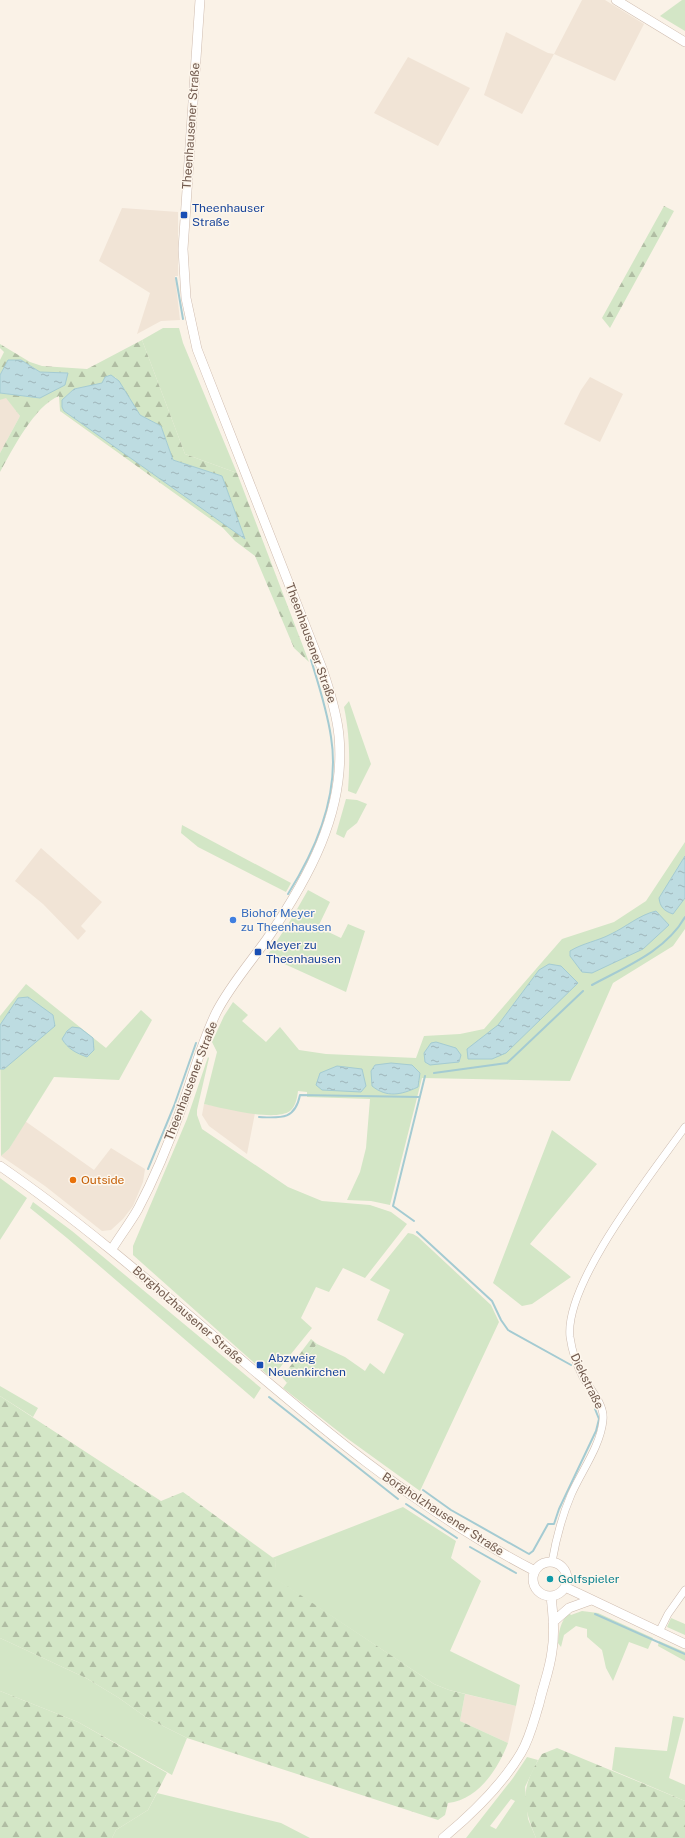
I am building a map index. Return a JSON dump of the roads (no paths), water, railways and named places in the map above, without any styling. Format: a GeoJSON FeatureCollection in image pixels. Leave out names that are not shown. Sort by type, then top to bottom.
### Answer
{"type":"FeatureCollection","features":[{"type":"Feature","properties":{"kind":"street","name":"Theenhausener Straße"},"geometry":{"type":"LineString","coordinates":[[112,1250],[137,1210],[152,1179],[181,1110],[206,1036],[217,1012],[291,903],[318,853],[328,826],[340,770],[338,730],[334,703],[323,671],[197,349],[186,298],[183,249],[200,0]]}},
{"type":"Feature","properties":{"kind":"street"},"geometry":{"type":"LineString","coordinates":[[616,0],[685,42]]}},
{"type":"Feature","properties":{"kind":"street","name":"Diekstraße"},"geometry":{"type":"LineString","coordinates":[[552,1562],[562,1518],[601,1434],[603,1419],[603,1413],[599,1404],[573,1354],[570,1334],[571,1318],[587,1272],[634,1199],[685,1127]]}},
{"type":"Feature","properties":{"kind":"street","name":"Borgholzhausener Straße"},"geometry":{"type":"LineString","coordinates":[[0,1166],[38,1192],[112,1250],[269,1385],[355,1454],[414,1497],[469,1533],[535,1571]]}},
{"type":"Feature","properties":{"kind":"street"},"geometry":{"type":"LineString","coordinates":[[552,1562],[558,1563],[566,1571],[567,1582],[562,1591],[551,1596],[543,1594],[536,1588],[533,1580],[535,1571],[542,1564],[552,1562]]}},
{"type":"Feature","properties":{"kind":"street"},"geometry":{"type":"LineString","coordinates":[[565,1587],[685,1644]]}},
{"type":"Feature","properties":{"kind":"street"},"geometry":{"type":"LineString","coordinates":[[659,1632],[668,1614],[685,1590]]}},
{"type":"Feature","properties":{"kind":"street"},"geometry":{"type":"LineString","coordinates":[[443,1838],[459,1825],[495,1788],[522,1752],[532,1727],[550,1662],[553,1622],[551,1596]]}},
{"type":"Feature","properties":{"kind":"street"},"geometry":{"type":"LineString","coordinates":[[553,1622],[569,1608],[591,1600]]}},
{"type":"Feature","properties":{"kind":"water"},"geometry":{"type":"Polygon","coordinates":[[[8,360],[21,360],[40,372],[68,373],[65,385],[40,398],[0,393],[0,375],[8,360]]]}},
{"type":"Feature","properties":{"kind":"water"},"geometry":{"type":"Polygon","coordinates":[[[111,375],[119,381],[140,415],[161,426],[173,460],[222,476],[245,539],[64,411],[62,407],[62,400],[74,389],[102,383],[105,377],[111,375]]]}},
{"type":"Feature","properties":{"kind":"water"},"geometry":{"type":"Polygon","coordinates":[[[685,856],[685,898],[673,914],[667,912],[663,908],[660,904],[659,898],[685,856]]]}},
{"type":"Feature","properties":{"kind":"water"},"geometry":{"type":"Polygon","coordinates":[[[656,911],[669,925],[643,949],[592,973],[582,972],[570,956],[570,951],[575,948],[617,931],[644,915],[656,911]]]}},
{"type":"Feature","properties":{"kind":"water"},"geometry":{"type":"Polygon","coordinates":[[[549,964],[561,966],[578,983],[506,1053],[492,1059],[468,1059],[467,1049],[498,1025],[539,970],[549,964]]]}},
{"type":"Feature","properties":{"kind":"water"},"geometry":{"type":"Polygon","coordinates":[[[28,997],[53,1015],[55,1026],[4,1069],[0,1069],[0,1025],[18,998],[28,997]]]}},
{"type":"Feature","properties":{"kind":"water"},"geometry":{"type":"Polygon","coordinates":[[[72,1027],[80,1028],[93,1038],[94,1050],[87,1057],[73,1050],[62,1039],[67,1031],[72,1027]]]}},
{"type":"Feature","properties":{"kind":"water"},"geometry":{"type":"Polygon","coordinates":[[[436,1042],[456,1048],[461,1055],[459,1062],[430,1065],[425,1062],[424,1053],[431,1043],[436,1042]]]}},
{"type":"Feature","properties":{"kind":"water"},"geometry":{"type":"Polygon","coordinates":[[[391,1063],[412,1065],[420,1073],[418,1087],[406,1092],[389,1094],[372,1086],[371,1071],[375,1065],[391,1063]]]}},
{"type":"Feature","properties":{"kind":"water"},"geometry":{"type":"Polygon","coordinates":[[[337,1066],[362,1069],[366,1086],[361,1092],[322,1090],[316,1085],[320,1073],[337,1066]]]}},
{"type":"Feature","properties":{"kind":"waterway"},"geometry":{"type":"LineString","coordinates":[[176,278],[183,319]]}},
{"type":"Feature","properties":{"kind":"waterway"},"geometry":{"type":"LineString","coordinates":[[288,894],[299,876],[317,839],[329,799],[332,778],[333,758],[331,737],[311,660]]}},
{"type":"Feature","properties":{"kind":"waterway"},"geometry":{"type":"LineString","coordinates":[[592,985],[631,965],[656,949],[677,929],[685,917]]}},
{"type":"Feature","properties":{"kind":"waterway"},"geometry":{"type":"LineString","coordinates":[[434,1073],[507,1063],[583,991]]}},
{"type":"Feature","properties":{"kind":"waterway"},"geometry":{"type":"LineString","coordinates":[[148,1169],[174,1106],[196,1043]]}},
{"type":"Feature","properties":{"kind":"waterway"},"geometry":{"type":"LineString","coordinates":[[414,1221],[393,1206],[425,1076]]}},
{"type":"Feature","properties":{"kind":"waterway"},"geometry":{"type":"LineString","coordinates":[[259,1117],[274,1118],[286,1116],[295,1109],[300,1095],[419,1097]]}},
{"type":"Feature","properties":{"kind":"waterway"},"geometry":{"type":"LineString","coordinates":[[417,1232],[492,1301],[501,1320],[508,1330],[571,1365]]}},
{"type":"Feature","properties":{"kind":"waterway"},"geometry":{"type":"LineString","coordinates":[[269,1397],[398,1499]]}},
{"type":"Feature","properties":{"kind":"waterway"},"geometry":{"type":"LineString","coordinates":[[423,1490],[451,1510],[529,1554],[533,1551],[548,1524],[554,1524],[559,1509],[596,1431],[599,1419],[595,1409]]}},
{"type":"Feature","properties":{"kind":"waterway"},"geometry":{"type":"LineString","coordinates":[[406,1504],[457,1538]]}},
{"type":"Feature","properties":{"kind":"waterway"},"geometry":{"type":"LineString","coordinates":[[470,1547],[516,1573]]}},
{"type":"Feature","properties":{"kind":"waterway"},"geometry":{"type":"LineString","coordinates":[[595,1614],[685,1654]]}},
{"type":"Feature","properties":{"kind":"place","name":"Theenhauser Straße"},"geometry":{"type":"Point","coordinates":[184,215]}},
{"type":"Feature","properties":{"kind":"place","name":"Biohof Meyer zu Theenhausen"},"geometry":{"type":"Point","coordinates":[233,920]}},
{"type":"Feature","properties":{"kind":"place","name":"Meyer zu Theenhausen"},"geometry":{"type":"Point","coordinates":[258,952]}},
{"type":"Feature","properties":{"kind":"place","name":"Outside"},"geometry":{"type":"Point","coordinates":[73,1180]}},
{"type":"Feature","properties":{"kind":"place","name":"Abzweig Neuenkirchen"},"geometry":{"type":"Point","coordinates":[260,1365]}},
{"type":"Feature","properties":{"kind":"place","name":"Golfspieler"},"geometry":{"type":"Point","coordinates":[550,1579]}}]}
